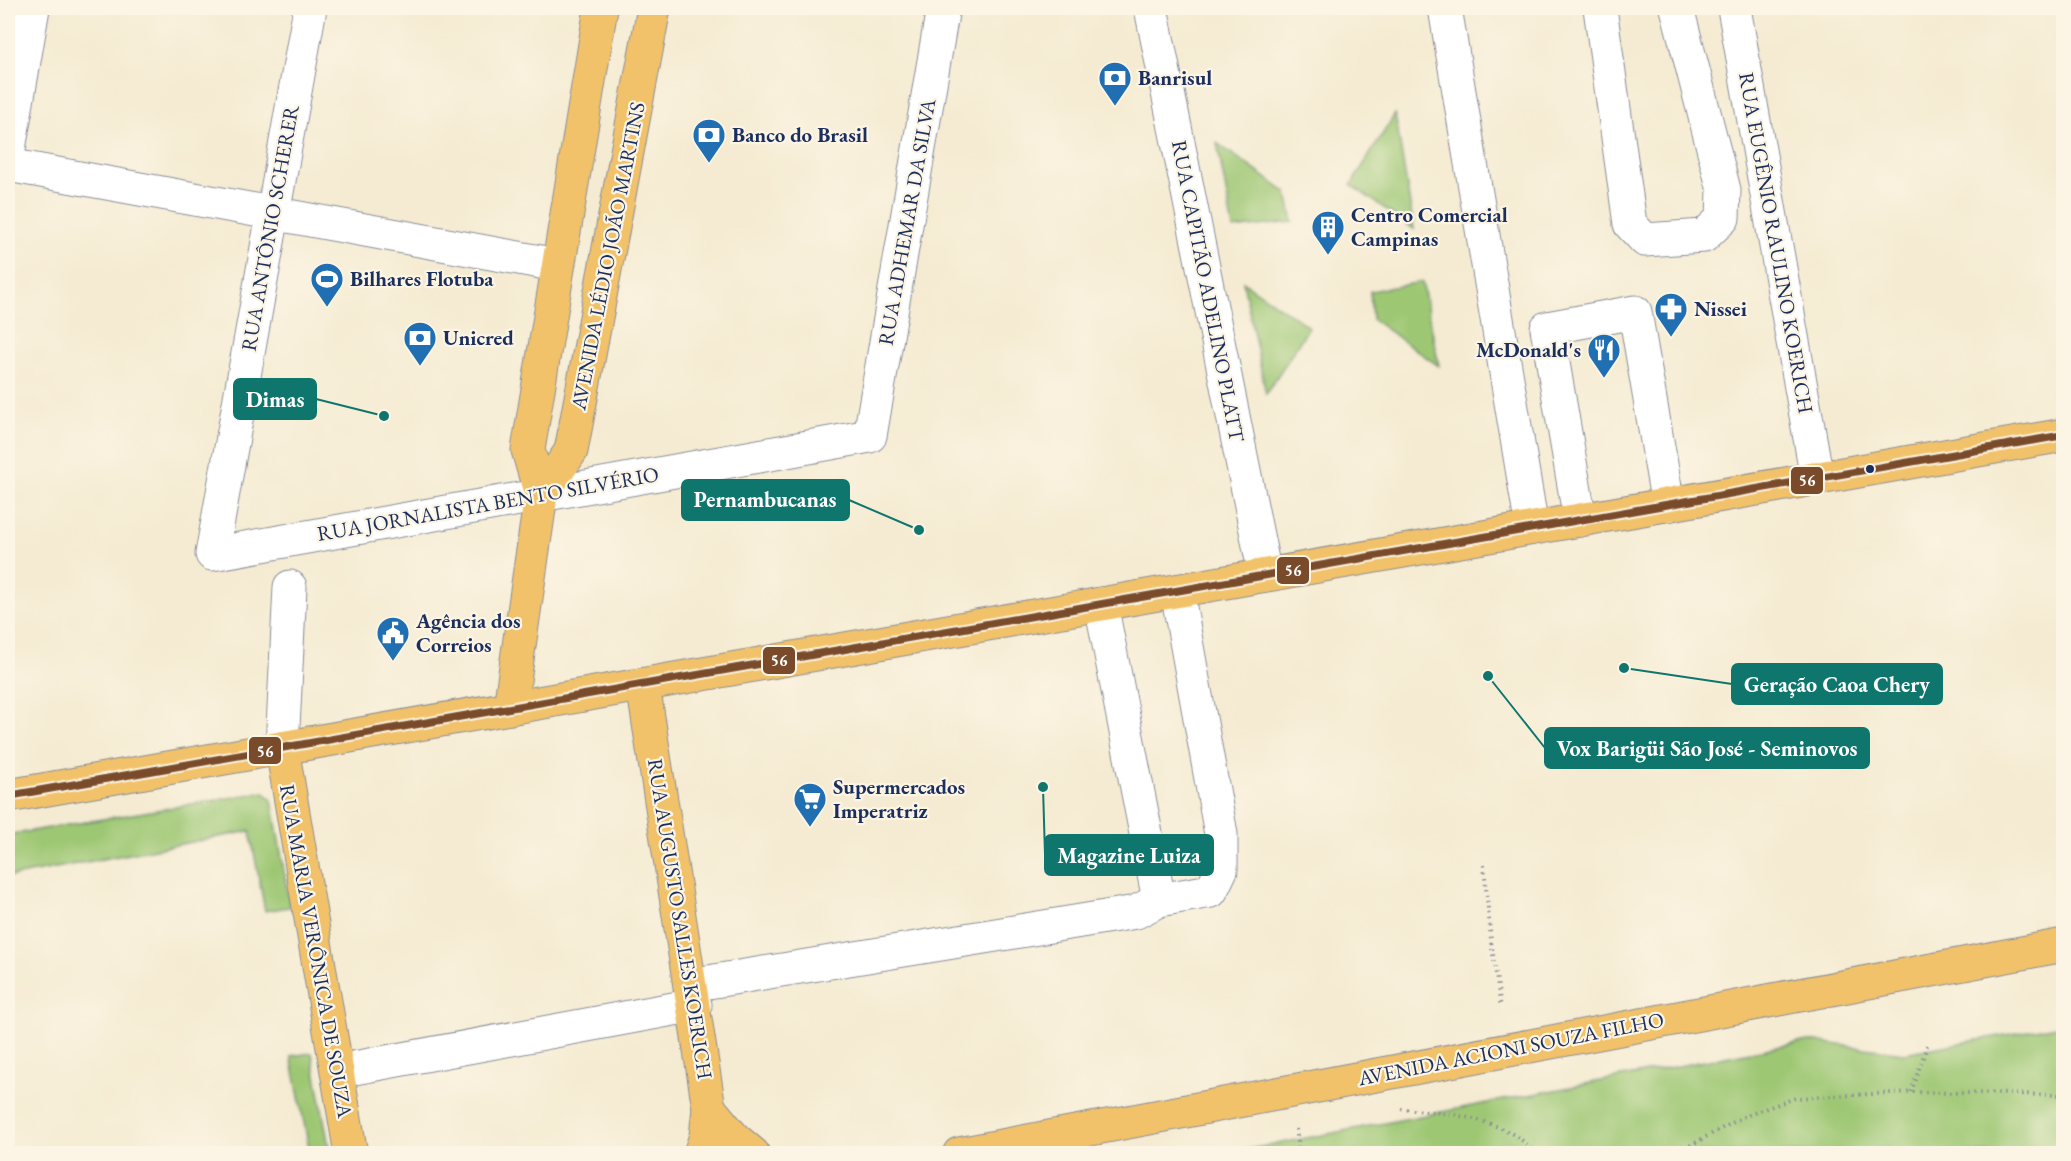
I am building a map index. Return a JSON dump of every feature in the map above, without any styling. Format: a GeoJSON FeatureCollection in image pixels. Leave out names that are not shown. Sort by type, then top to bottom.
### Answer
{"type":"FeatureCollection","features":[{"type":"Feature","properties":{"kind":"main road","name":"AVENIDA LÉDIO JOÃO MARTINS"},"geometry":{"type":"LineString","coordinates":[[510,708],[541,495],[528,450],[601,8]]}},
{"type":"Feature","properties":{"kind":"main road","name":"AVENIDA LÉDIO JOÃO MARTINS"},"geometry":{"type":"LineString","coordinates":[[541,495],[571,451],[654,8]]}},
{"type":"Feature","properties":{"kind":"main road"},"geometry":{"type":"LineString","coordinates":[[8,796],[2064,435]]}},
{"type":"Feature","properties":{"kind":"main road","name":"RUA AUGUSTO SALLES KOERICH"},"geometry":{"type":"LineString","coordinates":[[643,685],[709,1108],[706,1136],[700,1154]]}},
{"type":"Feature","properties":{"kind":"main road","name":"RUA MARIA VERÔNICA DE SOUZA"},"geometry":{"type":"LineString","coordinates":[[282,748],[351,1154]]}},
{"type":"Feature","properties":{"kind":"main road","name":"AVENIDA ACIONI SOUZA FILHO"},"geometry":{"type":"LineString","coordinates":[[959,1154],[2064,945]]}},
{"type":"Feature","properties":{"kind":"main road"},"geometry":{"type":"LineString","coordinates":[[709,1108],[734,1138],[753,1154]]}},
{"type":"Feature","properties":{"kind":"street"},"geometry":{"type":"LineString","coordinates":[[8,155],[33,8]]}},
{"type":"Feature","properties":{"kind":"street","name":"RUA ANTÔNIO SCHERER"},"geometry":{"type":"LineString","coordinates":[[212,554],[310,8]]}},
{"type":"Feature","properties":{"kind":"street","name":"RUA ADHEMAR DA SILVA"},"geometry":{"type":"LineString","coordinates":[[870,436],[943,8]]}},
{"type":"Feature","properties":{"kind":"street","name":"RUA CAPITÃO ADELINO PLATT"},"geometry":{"type":"LineString","coordinates":[[1151,8],[1265,575]]}},
{"type":"Feature","properties":{"kind":"street"},"geometry":{"type":"LineString","coordinates":[[1445,8],[1532,528]]}},
{"type":"Feature","properties":{"kind":"street"},"geometry":{"type":"LineString","coordinates":[[1600,8],[1629,224],[1645,240],[1704,236],[1723,218],[1724,190],[1677,8]]}},
{"type":"Feature","properties":{"kind":"street","name":"RUA EUGÊNIO RAULINO KOERICH"},"geometry":{"type":"LineString","coordinates":[[1734,8],[1817,478]]}},
{"type":"Feature","properties":{"kind":"street"},"geometry":{"type":"LineString","coordinates":[[8,165],[557,265]]}},
{"type":"Feature","properties":{"kind":"street"},"geometry":{"type":"LineString","coordinates":[[1580,520],[1546,328],[1635,312],[1668,505]]}},
{"type":"Feature","properties":{"kind":"street","name":"RUA JORNALISTA BENTO SILVÉRIO"},"geometry":{"type":"LineString","coordinates":[[212,554],[870,436]]}},
{"type":"Feature","properties":{"kind":"street"},"geometry":{"type":"LineString","coordinates":[[282,748],[290,587]]}},
{"type":"Feature","properties":{"kind":"street"},"geometry":{"type":"LineString","coordinates":[[338,1071],[692,995],[1136,912],[1159,900],[1211,891],[1221,870],[1221,834],[1177,591]]}},
{"type":"Feature","properties":{"kind":"street"},"geometry":{"type":"LineString","coordinates":[[1101,604],[1159,900]]}},
{"type":"Feature","properties":{"kind":"path"},"geometry":{"type":"LineString","coordinates":[[1484,865],[1491,941],[1501,1008]]}},
{"type":"Feature","properties":{"kind":"path"},"geometry":{"type":"LineString","coordinates":[[1911,1092],[1928,1042]]}},
{"type":"Feature","properties":{"kind":"path"},"geometry":{"type":"LineString","coordinates":[[1674,1154],[1745,1116],[1795,1098],[1911,1092],[2064,1095]]}},
{"type":"Feature","properties":{"kind":"path"},"geometry":{"type":"LineString","coordinates":[[1401,1109],[1454,1115],[1505,1128],[1536,1154]]}},
{"type":"Feature","properties":{"kind":"path"},"geometry":{"type":"LineString","coordinates":[[1296,1129],[1300,1154]]}},
{"type":"Feature","properties":{"kind":"green space"},"geometry":{"type":"Polygon","coordinates":[[[1395,114],[1414,229],[1351,185],[1395,114]]]}},
{"type":"Feature","properties":{"kind":"green space"},"geometry":{"type":"Polygon","coordinates":[[[1217,143],[1287,193],[1293,222],[1233,229],[1217,143]]]}},
{"type":"Feature","properties":{"kind":"green space"},"geometry":{"type":"Polygon","coordinates":[[[1243,282],[1309,327],[1266,394],[1243,282]]]}},
{"type":"Feature","properties":{"kind":"green space"},"geometry":{"type":"Polygon","coordinates":[[[1422,282],[1439,366],[1372,319],[1370,291],[1422,282]]]}},
{"type":"Feature","properties":{"kind":"green space"},"geometry":{"type":"Polygon","coordinates":[[[264,792],[272,800],[290,907],[265,911],[250,831],[8,877],[8,835],[264,792]]]}},
{"type":"Feature","properties":{"kind":"green space"},"geometry":{"type":"Polygon","coordinates":[[[2063,1025],[2063,1153],[1230,1153],[1808,1041],[1904,1053],[2063,1025]]]}},
{"type":"Feature","properties":{"kind":"green space"},"geometry":{"type":"Polygon","coordinates":[[[312,1053],[330,1153],[310,1153],[291,1056],[312,1053]]]}},
{"type":"Feature","properties":{"kind":"transit line","name":"56"},"geometry":{"type":"LineString","coordinates":[[8,796],[2064,435]]}},
{"type":"Feature","properties":{"kind":"place","name":"Banrisul"},"geometry":{"type":"Point","coordinates":[1115,107]}},
{"type":"Feature","properties":{"kind":"place","name":"Banco do Brasil"},"geometry":{"type":"Point","coordinates":[709,164]}},
{"type":"Feature","properties":{"kind":"place","name":"Centro Comercial Campinas"},"geometry":{"type":"Point","coordinates":[1328,256]}},
{"type":"Feature","properties":{"kind":"place","name":"Bilhares Flotuba"},"geometry":{"type":"Point","coordinates":[327,308]}},
{"type":"Feature","properties":{"kind":"place","name":"Nissei"},"geometry":{"type":"Point","coordinates":[1671,338]}},
{"type":"Feature","properties":{"kind":"place","name":"Unicred"},"geometry":{"type":"Point","coordinates":[420,367]}},
{"type":"Feature","properties":{"kind":"place","name":"McDonald's"},"geometry":{"type":"Point","coordinates":[1604,379]}},
{"type":"Feature","properties":{"kind":"place","name":"Dimas"},"geometry":{"type":"Point","coordinates":[384,416]}},
{"type":"Feature","properties":{"kind":"place","name":"Pernambucanas"},"geometry":{"type":"Point","coordinates":[919,530]}},
{"type":"Feature","properties":{"kind":"place","name":"Agência dos Correios"},"geometry":{"type":"Point","coordinates":[393,662]}},
{"type":"Feature","properties":{"kind":"place","name":"Geração Caoa Chery"},"geometry":{"type":"Point","coordinates":[1624,668]}},
{"type":"Feature","properties":{"kind":"place","name":"Vox Barigüi São José - Seminovos"},"geometry":{"type":"Point","coordinates":[1488,676]}},
{"type":"Feature","properties":{"kind":"place","name":"Magazine Luiza"},"geometry":{"type":"Point","coordinates":[1043,787]}},
{"type":"Feature","properties":{"kind":"place","name":"Supermercados Imperatriz"},"geometry":{"type":"Point","coordinates":[810,828]}}]}
